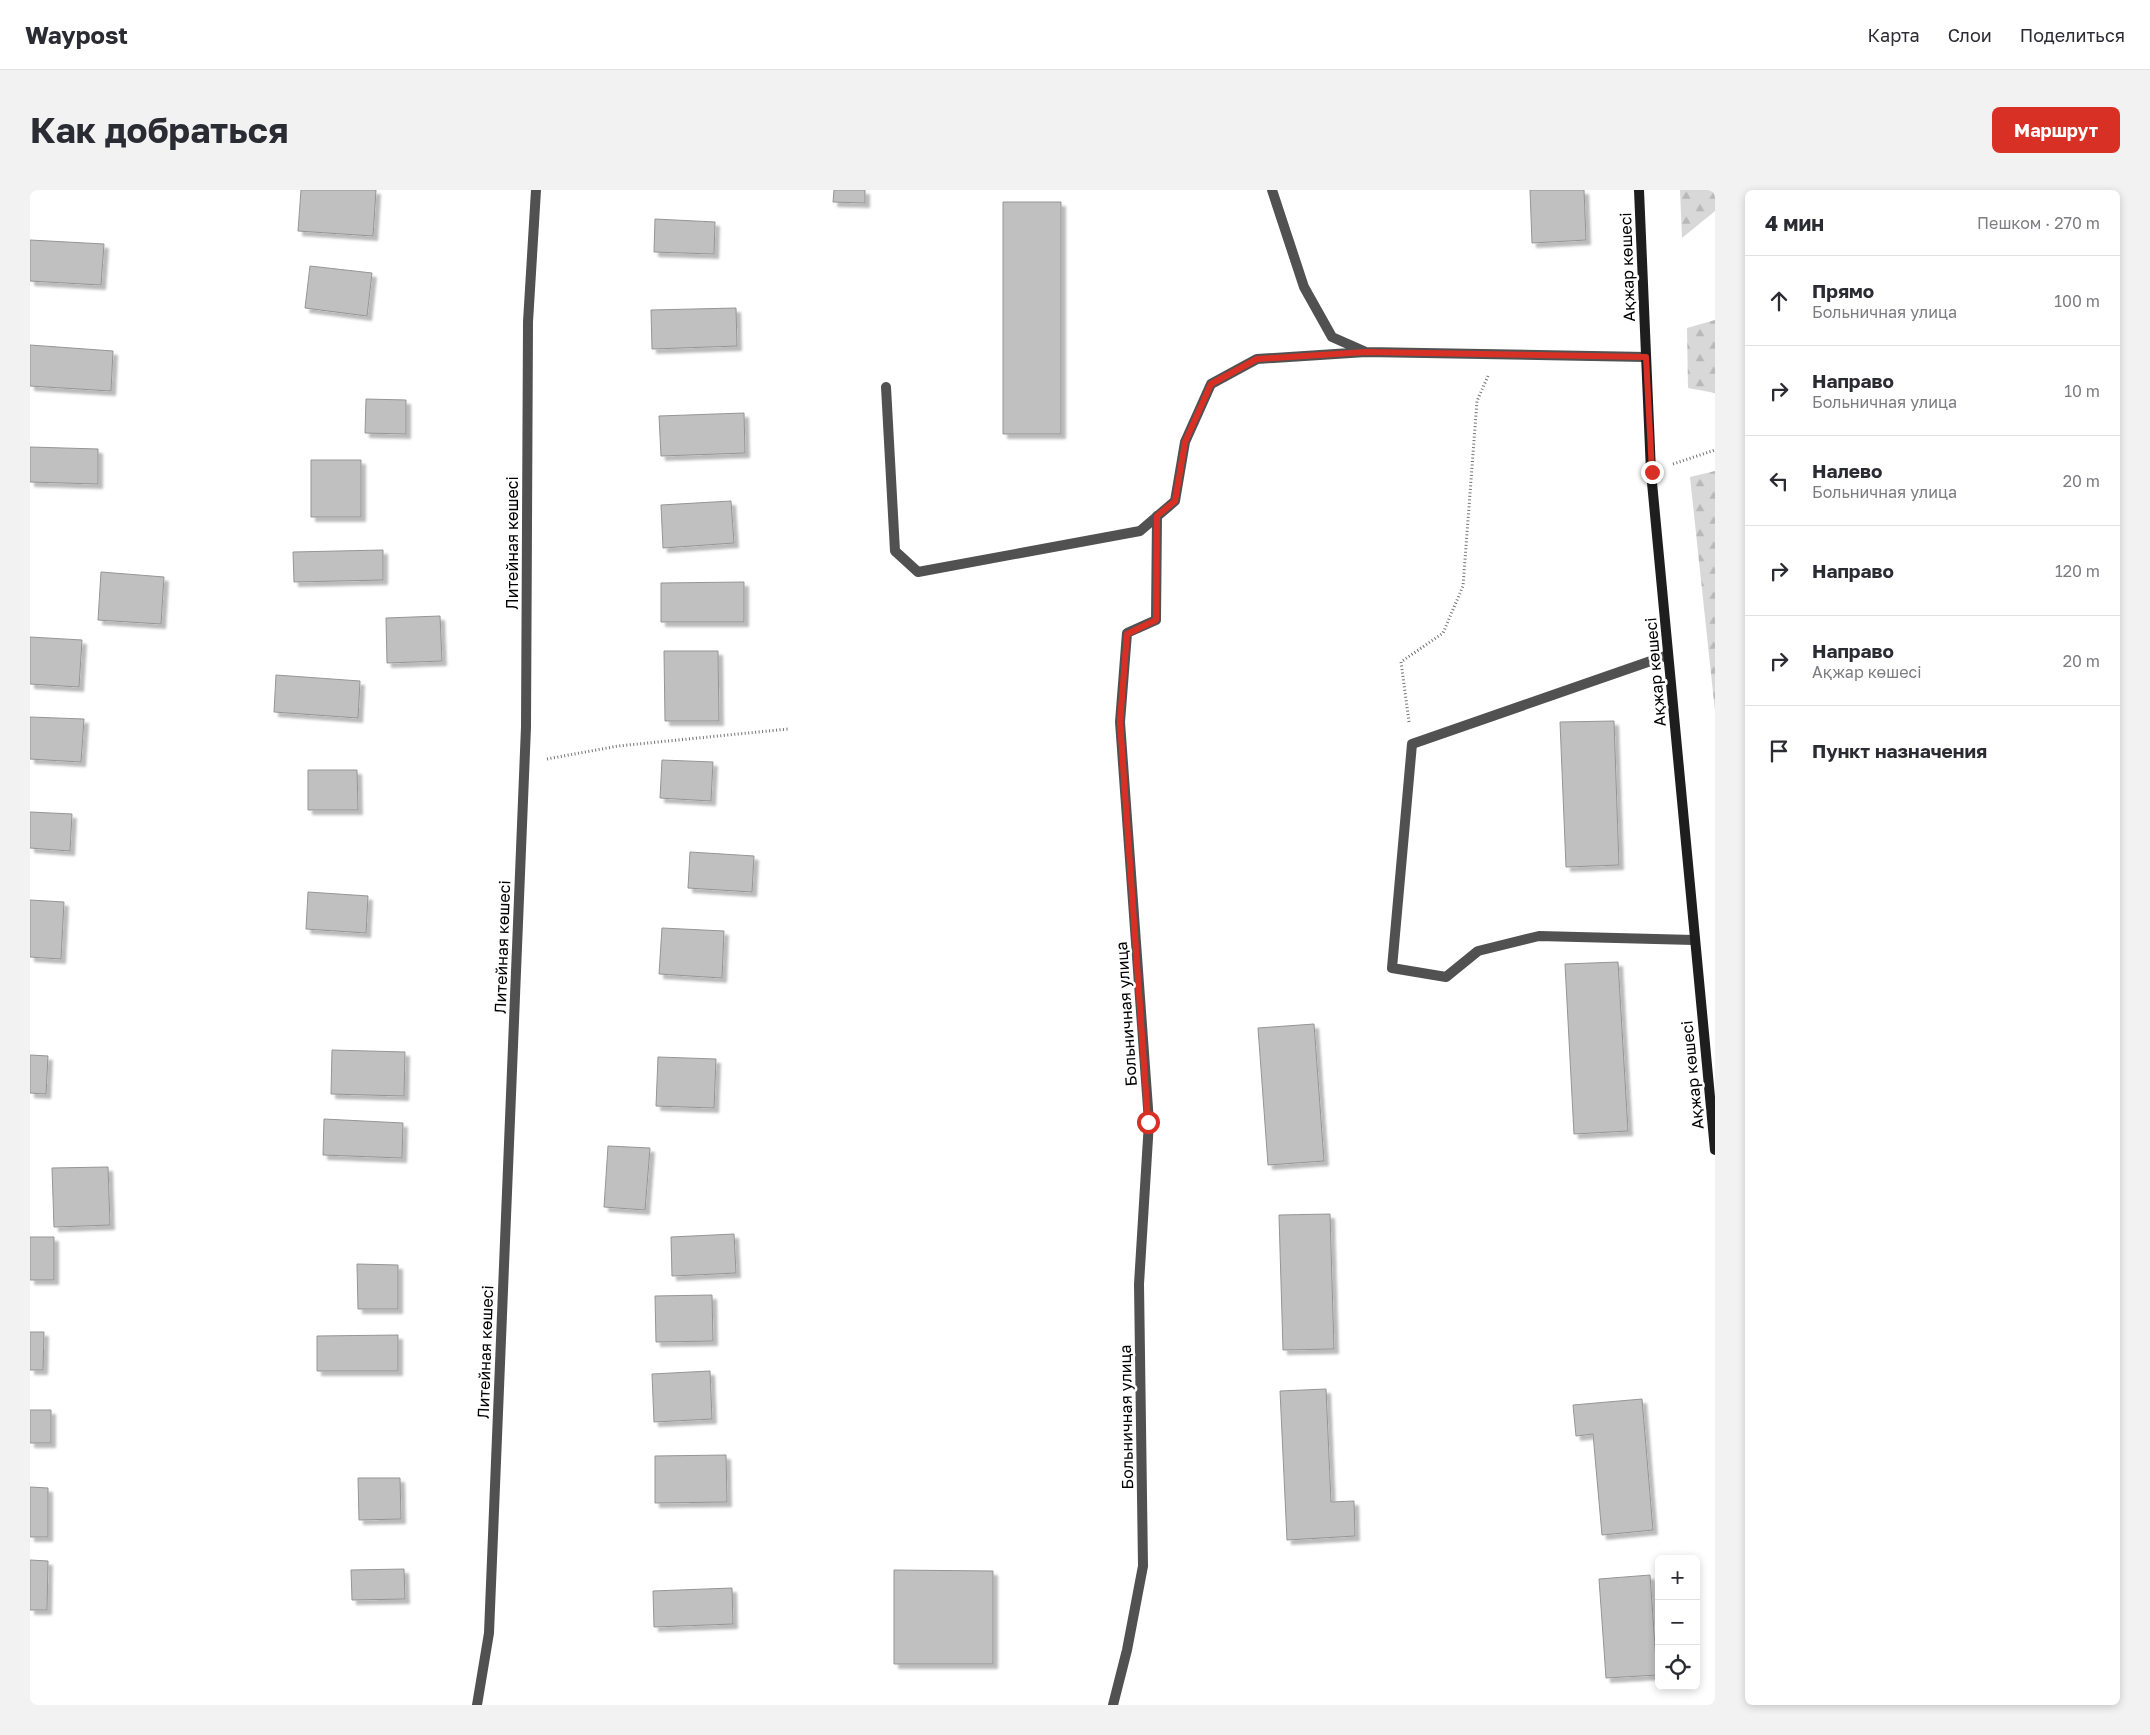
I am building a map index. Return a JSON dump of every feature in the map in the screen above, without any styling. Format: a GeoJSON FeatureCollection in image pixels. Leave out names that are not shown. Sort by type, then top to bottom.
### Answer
{"type":"FeatureCollection","features":[{"type":"Feature","properties":{"kind":"street","name":"Литейная көшесі"},"geometry":{"type":"LineString","coordinates":[[477,1705],[489,1633],[525,764],[528,322],[536,190]]}},
{"type":"Feature","properties":{"kind":"street"},"geometry":{"type":"LineString","coordinates":[[1272,190],[1304,287],[1332,337],[1366,352]]}},
{"type":"Feature","properties":{"kind":"street","name":"Ақжар көшесі"},"geometry":{"type":"LineString","coordinates":[[1639,190],[1652,472],[1715,1150]]}},
{"type":"Feature","properties":{"kind":"street"},"geometry":{"type":"LineString","coordinates":[[886,387],[895,552],[918,572],[1140,531],[1175,501],[1185,442],[1211,384],[1257,359],[1366,352],[1646,357]]}},
{"type":"Feature","properties":{"kind":"street","name":"Больничная улица"},"geometry":{"type":"LineString","coordinates":[[1113,1705],[1127,1650],[1143,1566],[1139,1284],[1148,1122],[1120,722],[1127,634],[1156,620],[1157,516]]}},
{"type":"Feature","properties":{"kind":"street"},"geometry":{"type":"LineString","coordinates":[[1668,655],[1412,744],[1392,968],[1446,977],[1478,951],[1540,936],[1694,940]]}},
{"type":"Feature","properties":{"kind":"path"},"geometry":{"type":"LineString","coordinates":[[1412,744],[1401,662],[1443,633],[1463,586],[1477,401],[1497,354]]}},
{"type":"Feature","properties":{"kind":"path"},"geometry":{"type":"LineString","coordinates":[[1652,472],[1715,450]]}},
{"type":"Feature","properties":{"kind":"path"},"geometry":{"type":"LineString","coordinates":[[525,764],[618,746],[788,729]]}},
{"type":"Feature","properties":{"kind":"green space"},"geometry":{"type":"Polygon","coordinates":[[[1680,190],[1715,190],[1715,211],[1682,238],[1680,190]]]}},
{"type":"Feature","properties":{"kind":"green space"},"geometry":{"type":"Polygon","coordinates":[[[1715,320],[1715,393],[1688,388],[1687,328],[1715,320]]]}},
{"type":"Feature","properties":{"kind":"green space"},"geometry":{"type":"Polygon","coordinates":[[[1715,471],[1715,711],[1690,477],[1715,471]]]}},
{"type":"Feature","properties":{"kind":"building"},"geometry":{"type":"Polygon","coordinates":[[[301,190],[376,190],[373,236],[298,231],[301,190]]]}},
{"type":"Feature","properties":{"kind":"building"},"geometry":{"type":"Polygon","coordinates":[[[834,190],[865,190],[865,203],[833,202],[834,190]]]}},
{"type":"Feature","properties":{"kind":"building"},"geometry":{"type":"Polygon","coordinates":[[[1530,190],[1584,190],[1586,240],[1532,243],[1530,190]]]}},
{"type":"Feature","properties":{"kind":"building"},"geometry":{"type":"Polygon","coordinates":[[[1003,202],[1061,202],[1061,434],[1003,434],[1003,202]]]}},
{"type":"Feature","properties":{"kind":"building"},"geometry":{"type":"Polygon","coordinates":[[[655,219],[715,222],[714,254],[654,252],[655,219]]]}},
{"type":"Feature","properties":{"kind":"building"},"geometry":{"type":"Polygon","coordinates":[[[30,240],[104,244],[101,285],[30,281],[30,240]]]}},
{"type":"Feature","properties":{"kind":"building"},"geometry":{"type":"Polygon","coordinates":[[[310,266],[372,273],[367,316],[305,308],[310,266]]]}},
{"type":"Feature","properties":{"kind":"building"},"geometry":{"type":"Polygon","coordinates":[[[736,308],[737,346],[652,349],[651,310],[736,308]]]}},
{"type":"Feature","properties":{"kind":"building"},"geometry":{"type":"Polygon","coordinates":[[[30,345],[113,351],[111,391],[30,386],[30,345]]]}},
{"type":"Feature","properties":{"kind":"building"},"geometry":{"type":"Polygon","coordinates":[[[366,399],[406,400],[406,434],[365,433],[366,399]]]}},
{"type":"Feature","properties":{"kind":"building"},"geometry":{"type":"Polygon","coordinates":[[[744,413],[745,453],[661,456],[659,416],[744,413]]]}},
{"type":"Feature","properties":{"kind":"building"},"geometry":{"type":"Polygon","coordinates":[[[30,447],[98,449],[98,484],[30,482],[30,447]]]}},
{"type":"Feature","properties":{"kind":"building"},"geometry":{"type":"Polygon","coordinates":[[[311,460],[361,460],[361,517],[311,517],[311,460]]]}},
{"type":"Feature","properties":{"kind":"building"},"geometry":{"type":"Polygon","coordinates":[[[731,501],[734,543],[663,548],[661,505],[731,501]]]}},
{"type":"Feature","properties":{"kind":"building"},"geometry":{"type":"Polygon","coordinates":[[[383,550],[383,580],[294,582],[293,552],[383,550]]]}},
{"type":"Feature","properties":{"kind":"building"},"geometry":{"type":"Polygon","coordinates":[[[101,572],[164,577],[161,624],[98,620],[101,572]]]}},
{"type":"Feature","properties":{"kind":"building"},"geometry":{"type":"Polygon","coordinates":[[[744,582],[744,622],[661,622],[661,583],[744,582]]]}},
{"type":"Feature","properties":{"kind":"building"},"geometry":{"type":"Polygon","coordinates":[[[440,616],[442,661],[387,663],[386,618],[440,616]]]}},
{"type":"Feature","properties":{"kind":"building"},"geometry":{"type":"Polygon","coordinates":[[[30,637],[82,640],[79,687],[30,684],[30,637]]]}},
{"type":"Feature","properties":{"kind":"building"},"geometry":{"type":"Polygon","coordinates":[[[664,651],[718,651],[719,721],[665,721],[664,651]]]}},
{"type":"Feature","properties":{"kind":"building"},"geometry":{"type":"Polygon","coordinates":[[[276,675],[360,681],[358,718],[274,712],[276,675]]]}},
{"type":"Feature","properties":{"kind":"building"},"geometry":{"type":"Polygon","coordinates":[[[30,717],[84,719],[81,762],[30,759],[30,717]]]}},
{"type":"Feature","properties":{"kind":"building"},"geometry":{"type":"Polygon","coordinates":[[[1614,721],[1619,865],[1566,867],[1560,722],[1614,721]]]}},
{"type":"Feature","properties":{"kind":"building"},"geometry":{"type":"Polygon","coordinates":[[[662,760],[713,762],[711,801],[660,798],[662,760]]]}},
{"type":"Feature","properties":{"kind":"building"},"geometry":{"type":"Polygon","coordinates":[[[308,770],[357,770],[358,810],[308,810],[308,770]]]}},
{"type":"Feature","properties":{"kind":"building"},"geometry":{"type":"Polygon","coordinates":[[[30,812],[72,814],[70,851],[30,848],[30,812]]]}},
{"type":"Feature","properties":{"kind":"building"},"geometry":{"type":"Polygon","coordinates":[[[690,852],[754,856],[752,892],[688,888],[690,852]]]}},
{"type":"Feature","properties":{"kind":"building"},"geometry":{"type":"Polygon","coordinates":[[[308,892],[368,896],[366,933],[306,929],[308,892]]]}},
{"type":"Feature","properties":{"kind":"building"},"geometry":{"type":"Polygon","coordinates":[[[30,900],[64,902],[61,959],[30,957],[30,900]]]}},
{"type":"Feature","properties":{"kind":"building"},"geometry":{"type":"Polygon","coordinates":[[[662,928],[724,931],[722,978],[659,974],[662,928]]]}},
{"type":"Feature","properties":{"kind":"building"},"geometry":{"type":"Polygon","coordinates":[[[1618,962],[1628,1131],[1574,1134],[1565,964],[1618,962]]]}},
{"type":"Feature","properties":{"kind":"building"},"geometry":{"type":"Polygon","coordinates":[[[1314,1024],[1324,1161],[1268,1165],[1258,1028],[1314,1024]]]}},
{"type":"Feature","properties":{"kind":"building"},"geometry":{"type":"Polygon","coordinates":[[[332,1050],[405,1052],[404,1096],[331,1094],[332,1050]]]}},
{"type":"Feature","properties":{"kind":"building"},"geometry":{"type":"Polygon","coordinates":[[[30,1055],[48,1056],[46,1094],[30,1093],[30,1055]]]}},
{"type":"Feature","properties":{"kind":"building"},"geometry":{"type":"Polygon","coordinates":[[[658,1057],[716,1059],[714,1108],[656,1106],[658,1057]]]}},
{"type":"Feature","properties":{"kind":"building"},"geometry":{"type":"Polygon","coordinates":[[[324,1119],[403,1123],[402,1158],[323,1155],[324,1119]]]}},
{"type":"Feature","properties":{"kind":"building"},"geometry":{"type":"Polygon","coordinates":[[[608,1146],[650,1148],[645,1210],[604,1207],[608,1146]]]}},
{"type":"Feature","properties":{"kind":"building"},"geometry":{"type":"Polygon","coordinates":[[[108,1167],[110,1225],[54,1227],[52,1168],[108,1167]]]}},
{"type":"Feature","properties":{"kind":"building"},"geometry":{"type":"Polygon","coordinates":[[[1330,1214],[1334,1349],[1283,1350],[1279,1215],[1330,1214]]]}},
{"type":"Feature","properties":{"kind":"building"},"geometry":{"type":"Polygon","coordinates":[[[734,1234],[736,1273],[672,1276],[671,1237],[734,1234]]]}},
{"type":"Feature","properties":{"kind":"building"},"geometry":{"type":"Polygon","coordinates":[[[30,1237],[54,1237],[54,1280],[30,1280],[30,1237]]]}},
{"type":"Feature","properties":{"kind":"building"},"geometry":{"type":"Polygon","coordinates":[[[357,1264],[398,1265],[398,1309],[358,1309],[357,1264]]]}},
{"type":"Feature","properties":{"kind":"building"},"geometry":{"type":"Polygon","coordinates":[[[712,1295],[713,1341],[656,1342],[655,1296],[712,1295]]]}},
{"type":"Feature","properties":{"kind":"building"},"geometry":{"type":"Polygon","coordinates":[[[30,1332],[44,1332],[43,1370],[30,1370],[30,1332]]]}},
{"type":"Feature","properties":{"kind":"building"},"geometry":{"type":"Polygon","coordinates":[[[398,1335],[398,1371],[317,1371],[317,1336],[398,1335]]]}},
{"type":"Feature","properties":{"kind":"building"},"geometry":{"type":"Polygon","coordinates":[[[710,1371],[712,1419],[654,1422],[652,1374],[710,1371]]]}},
{"type":"Feature","properties":{"kind":"building"},"geometry":{"type":"Polygon","coordinates":[[[1326,1389],[1331,1502],[1354,1501],[1355,1536],[1287,1540],[1280,1391],[1326,1389]]]}},
{"type":"Feature","properties":{"kind":"building"},"geometry":{"type":"Polygon","coordinates":[[[1642,1399],[1653,1530],[1602,1535],[1593,1434],[1576,1436],[1573,1405],[1642,1399]]]}},
{"type":"Feature","properties":{"kind":"building"},"geometry":{"type":"Polygon","coordinates":[[[30,1410],[51,1410],[51,1443],[30,1443],[30,1410]]]}},
{"type":"Feature","properties":{"kind":"building"},"geometry":{"type":"Polygon","coordinates":[[[726,1455],[727,1502],[655,1503],[655,1456],[726,1455]]]}},
{"type":"Feature","properties":{"kind":"building"},"geometry":{"type":"Polygon","coordinates":[[[358,1478],[400,1478],[401,1519],[359,1520],[358,1478]]]}},
{"type":"Feature","properties":{"kind":"building"},"geometry":{"type":"Polygon","coordinates":[[[30,1487],[48,1488],[48,1537],[30,1537],[30,1487]]]}},
{"type":"Feature","properties":{"kind":"building"},"geometry":{"type":"Polygon","coordinates":[[[30,1560],[48,1561],[47,1610],[30,1610],[30,1560]]]}},
{"type":"Feature","properties":{"kind":"building"},"geometry":{"type":"Polygon","coordinates":[[[404,1569],[405,1599],[352,1600],[351,1570],[404,1569]]]}},
{"type":"Feature","properties":{"kind":"building"},"geometry":{"type":"Polygon","coordinates":[[[894,1570],[993,1571],[993,1664],[894,1664],[894,1570]]]}},
{"type":"Feature","properties":{"kind":"building"},"geometry":{"type":"Polygon","coordinates":[[[1650,1575],[1655,1675],[1606,1678],[1599,1579],[1650,1575]]]}},
{"type":"Feature","properties":{"kind":"building"},"geometry":{"type":"Polygon","coordinates":[[[732,1588],[733,1624],[654,1627],[653,1591],[732,1588]]]}},
{"type":"Feature","properties":{"kind":"route"},"geometry":{"type":"LineString","coordinates":[[1148,1122],[1120,722],[1127,634],[1156,620],[1157,516],[1175,501],[1185,442],[1211,384],[1257,359],[1366,352],[1646,357],[1652,472]]}}]}
